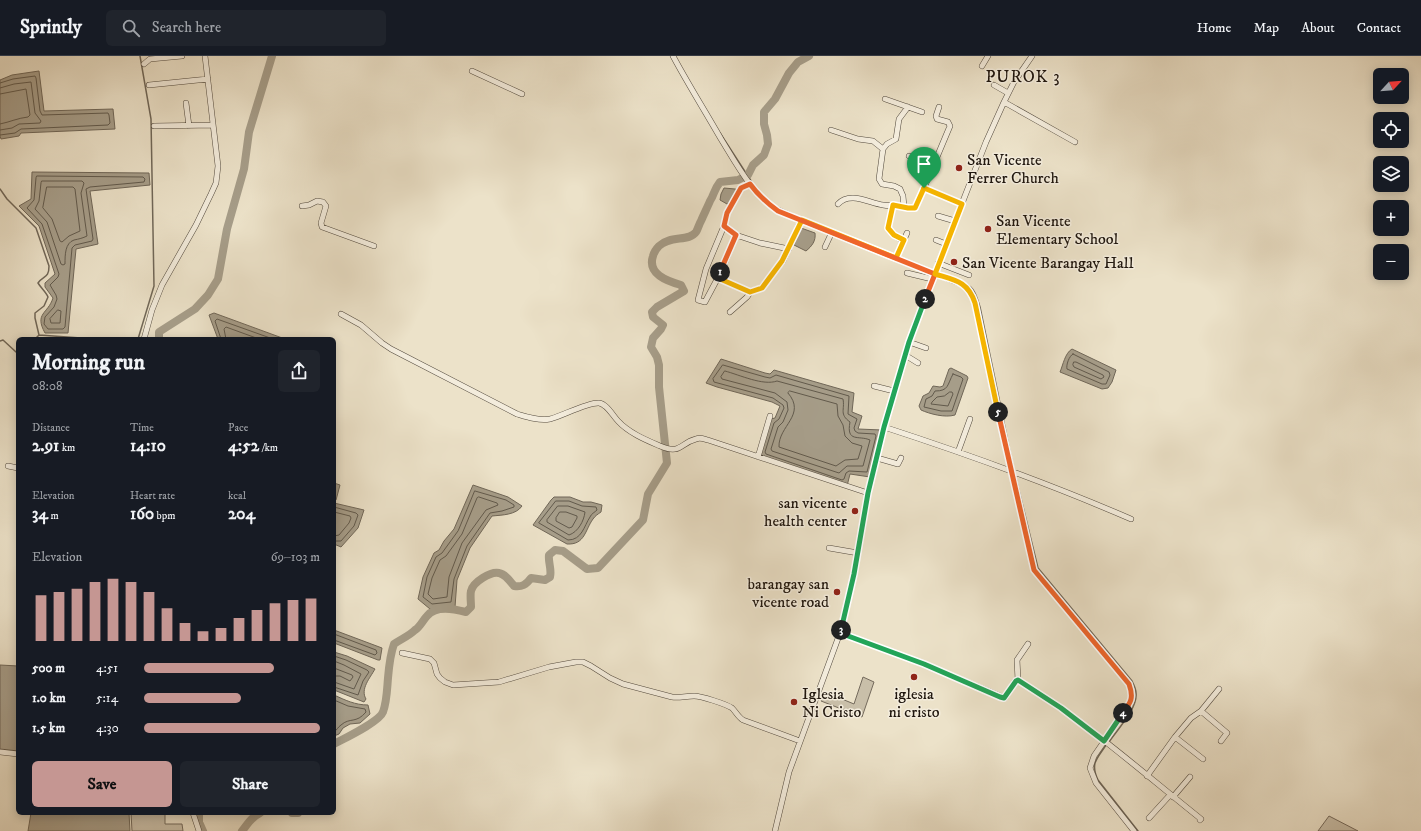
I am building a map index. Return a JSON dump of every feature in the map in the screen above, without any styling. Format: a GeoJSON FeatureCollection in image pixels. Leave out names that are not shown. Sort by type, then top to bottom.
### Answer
{"type":"FeatureCollection","features":[{"type":"Feature","properties":{"kind":"street"},"geometry":{"type":"LineString","coordinates":[[144,64],[150,59],[182,56]]}},
{"type":"Feature","properties":{"kind":"street"},"geometry":{"type":"LineString","coordinates":[[145,337],[152,310],[162,285],[196,226],[216,183],[218,166],[205,56]]}},
{"type":"Feature","properties":{"kind":"street"},"geometry":{"type":"LineString","coordinates":[[673,56],[698,102],[743,174],[768,204],[778,211],[964,285],[969,289],[974,298],[1011,472],[1034,570],[1129,684],[1132,691],[1130,704],[1094,756],[1090,768],[1096,783],[1134,831]]}},
{"type":"Feature","properties":{"kind":"street"},"geometry":{"type":"LineString","coordinates":[[982,66],[988,56]]}},
{"type":"Feature","properties":{"kind":"street"},"geometry":{"type":"LineString","coordinates":[[775,831],[788,772],[840,633],[854,574],[868,493],[876,458],[909,342],[938,263],[1004,102],[1008,93],[1032,56]]}},
{"type":"Feature","properties":{"kind":"street"},"geometry":{"type":"LineString","coordinates":[[472,71],[522,94]]}},
{"type":"Feature","properties":{"kind":"street"},"geometry":{"type":"LineString","coordinates":[[149,85],[208,78]]}},
{"type":"Feature","properties":{"kind":"street"},"geometry":{"type":"LineString","coordinates":[[994,85],[1008,93]]}},
{"type":"Feature","properties":{"kind":"street"},"geometry":{"type":"LineString","coordinates":[[885,99],[922,112]]}},
{"type":"Feature","properties":{"kind":"street"},"geometry":{"type":"LineString","coordinates":[[186,102],[189,126]]}},
{"type":"Feature","properties":{"kind":"street"},"geometry":{"type":"LineString","coordinates":[[1004,102],[1075,142]]}},
{"type":"Feature","properties":{"kind":"street"},"geometry":{"type":"LineString","coordinates":[[904,207],[903,196],[900,189],[883,184],[879,180],[883,148],[896,139],[899,119],[908,107]]}},
{"type":"Feature","properties":{"kind":"street"},"geometry":{"type":"LineString","coordinates":[[838,204],[843,200],[858,199],[882,205],[893,205],[912,209],[916,207],[950,126],[948,122],[937,119],[936,116],[939,107]]}},
{"type":"Feature","properties":{"kind":"street"},"geometry":{"type":"LineString","coordinates":[[154,126],[213,125]]}},
{"type":"Feature","properties":{"kind":"street"},"geometry":{"type":"LineString","coordinates":[[831,130],[858,139],[873,141],[883,148]]}},
{"type":"Feature","properties":{"kind":"street"},"geometry":{"type":"LineString","coordinates":[[909,156],[918,160],[916,167],[918,169],[930,174]]}},
{"type":"Feature","properties":{"kind":"street"},"geometry":{"type":"LineString","coordinates":[[736,235],[718,278],[705,302],[698,300],[706,269],[724,226],[727,213],[741,188],[748,181]]}},
{"type":"Feature","properties":{"kind":"street"},"geometry":{"type":"LineString","coordinates":[[924,188],[962,204]]}},
{"type":"Feature","properties":{"kind":"street"},"geometry":{"type":"LineString","coordinates":[[302,206],[309,205],[317,201],[323,202],[326,206],[321,223],[322,227],[374,246]]}},
{"type":"Feature","properties":{"kind":"street"},"geometry":{"type":"LineString","coordinates":[[893,205],[888,228],[894,235],[904,240]]}},
{"type":"Feature","properties":{"kind":"street"},"geometry":{"type":"LineString","coordinates":[[938,216],[955,221]]}},
{"type":"Feature","properties":{"kind":"street"},"geometry":{"type":"LineString","coordinates":[[730,312],[747,297],[750,292],[762,288],[782,261],[802,220]]}},
{"type":"Feature","properties":{"kind":"street"},"geometry":{"type":"LineString","coordinates":[[724,226],[736,235],[760,243],[789,249]]}},
{"type":"Feature","properties":{"kind":"street"},"geometry":{"type":"LineString","coordinates":[[825,247],[832,232]]}},
{"type":"Feature","properties":{"kind":"street"},"geometry":{"type":"LineString","coordinates":[[896,258],[907,233]]}},
{"type":"Feature","properties":{"kind":"street"},"geometry":{"type":"LineString","coordinates":[[936,240],[946,244]]}},
{"type":"Feature","properties":{"kind":"street"},"geometry":{"type":"LineString","coordinates":[[938,263],[969,275]]}},
{"type":"Feature","properties":{"kind":"street"},"geometry":{"type":"LineString","coordinates":[[907,273],[932,279]]}},
{"type":"Feature","properties":{"kind":"street"},"geometry":{"type":"LineString","coordinates":[[718,278],[750,292]]}},
{"type":"Feature","properties":{"kind":"street"},"geometry":{"type":"LineString","coordinates":[[341,314],[361,325],[382,343],[517,414],[538,420],[549,419],[590,404],[599,403],[607,408],[618,422],[628,430],[668,449],[676,450],[692,440],[700,438],[868,493]]}},
{"type":"Feature","properties":{"kind":"street"},"geometry":{"type":"LineString","coordinates":[[909,342],[926,348]]}},
{"type":"Feature","properties":{"kind":"street"},"geometry":{"type":"LineString","coordinates":[[905,355],[918,363]]}},
{"type":"Feature","properties":{"kind":"street"},"geometry":{"type":"LineString","coordinates":[[874,386],[894,391]]}},
{"type":"Feature","properties":{"kind":"street"},"geometry":{"type":"LineString","coordinates":[[758,457],[770,416]]}},
{"type":"Feature","properties":{"kind":"street"},"geometry":{"type":"LineString","coordinates":[[958,452],[970,419]]}},
{"type":"Feature","properties":{"kind":"street"},"geometry":{"type":"LineString","coordinates":[[884,427],[1011,472],[1019,473],[1131,519]]}},
{"type":"Feature","properties":{"kind":"street"},"geometry":{"type":"LineString","coordinates":[[876,458],[898,464],[901,458]]}},
{"type":"Feature","properties":{"kind":"street"},"geometry":{"type":"LineString","coordinates":[[8,466],[16,468]]}},
{"type":"Feature","properties":{"kind":"street"},"geometry":{"type":"LineString","coordinates":[[829,548],[858,553]]}},
{"type":"Feature","properties":{"kind":"street"},"geometry":{"type":"LineString","coordinates":[[840,633],[924,664],[1004,698],[1018,680],[1018,660],[1028,644]]}},
{"type":"Feature","properties":{"kind":"street"},"geometry":{"type":"LineString","coordinates":[[402,652],[430,659],[434,663],[437,674],[440,678],[453,686],[499,682],[549,667],[583,662],[623,684],[672,697],[679,698],[696,696],[727,705],[743,720],[800,741]]}},
{"type":"Feature","properties":{"kind":"street"},"geometry":{"type":"LineString","coordinates":[[1018,680],[1061,708],[1104,741],[1201,819],[1200,820]]}},
{"type":"Feature","properties":{"kind":"street"},"geometry":{"type":"LineString","coordinates":[[1147,776],[1175,737],[1191,718],[1201,711],[1219,689]]}},
{"type":"Feature","properties":{"kind":"street"},"geometry":{"type":"LineString","coordinates":[[1201,711],[1227,733],[1221,741]]}},
{"type":"Feature","properties":{"kind":"street"},"geometry":{"type":"LineString","coordinates":[[1175,737],[1203,759]]}},
{"type":"Feature","properties":{"kind":"street"},"geometry":{"type":"LineString","coordinates":[[0,752],[16,754]]}},
{"type":"Feature","properties":{"kind":"street"},"geometry":{"type":"LineString","coordinates":[[1149,818],[1190,777]]}},
{"type":"Feature","properties":{"kind":"street"},"geometry":{"type":"LineString","coordinates":[[194,815],[199,831]]}},
{"type":"Feature","properties":{"kind":"shaded area"},"geometry":{"type":"Polygon","coordinates":[[[863,677],[874,682],[862,717],[821,701],[825,692],[854,704],[863,677]]]}},
{"type":"Feature","properties":{"kind":"shaded area"},"geometry":{"type":"Polygon","coordinates":[[[131,815],[165,815],[165,824],[182,824],[183,831],[132,831],[131,815]]]}},
{"type":"Feature","properties":{"kind":"shaded area"},"geometry":{"type":"Polygon","coordinates":[[[1329,816],[1358,831],[1318,831],[1329,816]]]}},
{"type":"Feature","properties":{"kind":"water"},"geometry":{"type":"Polygon","coordinates":[[[39,71],[44,111],[113,109],[115,129],[21,133],[19,136],[1,139],[0,80],[12,75],[39,71]]]}},
{"type":"Feature","properties":{"kind":"water"},"geometry":{"type":"Polygon","coordinates":[[[32,172],[149,173],[150,185],[90,191],[98,244],[76,249],[68,333],[45,333],[42,326],[41,317],[53,298],[45,287],[45,283],[55,274],[39,226],[19,206],[31,199],[32,172]]]}},
{"type":"Feature","properties":{"kind":"water"},"geometry":{"type":"Polygon","coordinates":[[[724,188],[738,190],[730,204],[720,200],[724,188]]]}},
{"type":"Feature","properties":{"kind":"water"},"geometry":{"type":"Polygon","coordinates":[[[801,228],[815,233],[813,243],[806,251],[794,245],[801,228]]]}},
{"type":"Feature","properties":{"kind":"water"},"geometry":{"type":"Polygon","coordinates":[[[214,313],[280,337],[217,337],[209,315],[214,313]]]}},
{"type":"Feature","properties":{"kind":"water"},"geometry":{"type":"Polygon","coordinates":[[[1072,349],[1116,370],[1112,382],[1108,388],[1102,389],[1060,372],[1066,356],[1072,349]]]}},
{"type":"Feature","properties":{"kind":"water"},"geometry":{"type":"Polygon","coordinates":[[[721,359],[765,373],[770,374],[774,370],[854,393],[852,412],[862,416],[858,429],[882,430],[870,477],[850,474],[847,486],[760,456],[771,419],[775,418],[780,406],[772,402],[706,383],[721,359]]]}},
{"type":"Feature","properties":{"kind":"water"},"geometry":{"type":"Polygon","coordinates":[[[951,368],[967,376],[968,378],[955,415],[938,415],[921,410],[919,406],[923,396],[929,393],[933,386],[943,386],[949,369],[951,368]]]}},
{"type":"Feature","properties":{"kind":"water"},"geometry":{"type":"Polygon","coordinates":[[[336,484],[340,485],[336,500],[336,484]]]}},
{"type":"Feature","properties":{"kind":"water"},"geometry":{"type":"Polygon","coordinates":[[[473,485],[508,497],[522,506],[513,513],[492,516],[470,548],[457,580],[455,607],[439,607],[430,609],[418,599],[423,577],[434,553],[439,550],[454,529],[473,485]]]}},
{"type":"Feature","properties":{"kind":"water"},"geometry":{"type":"Polygon","coordinates":[[[554,497],[570,497],[583,502],[591,502],[602,505],[601,512],[590,523],[584,536],[578,542],[567,544],[533,525],[554,497]]]}},
{"type":"Feature","properties":{"kind":"water"},"geometry":{"type":"Polygon","coordinates":[[[336,503],[364,510],[358,528],[341,547],[336,545],[336,503]]]}},
{"type":"Feature","properties":{"kind":"water"},"geometry":{"type":"Polygon","coordinates":[[[336,631],[382,648],[380,660],[336,644],[336,631]]]}},
{"type":"Feature","properties":{"kind":"water"},"geometry":{"type":"Polygon","coordinates":[[[336,653],[375,669],[365,687],[364,695],[366,699],[364,702],[336,691],[336,653]]]}},
{"type":"Feature","properties":{"kind":"water"},"geometry":{"type":"Polygon","coordinates":[[[0,665],[16,666],[16,751],[0,749],[0,665]]]}},
{"type":"Feature","properties":{"kind":"water"},"geometry":{"type":"Polygon","coordinates":[[[336,696],[354,703],[368,705],[370,714],[360,723],[350,724],[343,728],[339,734],[336,735],[336,696]]]}},
{"type":"Feature","properties":{"kind":"water"},"geometry":{"type":"Polygon","coordinates":[[[31,815],[129,815],[130,831],[28,831],[31,815]]]}},
{"type":"Feature","properties":{"kind":"waterway"},"geometry":{"type":"LineString","coordinates":[[139,337],[154,286],[151,119],[140,56]]}},
{"type":"Feature","properties":{"kind":"waterway"},"geometry":{"type":"LineString","coordinates":[[159,337],[159,332],[195,309],[208,295],[218,279],[227,229],[244,169],[249,132],[272,56]]}},
{"type":"Feature","properties":{"kind":"waterway"},"geometry":{"type":"LineString","coordinates":[[336,743],[361,730],[383,712],[387,695],[390,661],[394,644],[417,629],[435,610],[445,609],[466,612],[471,607],[472,588],[487,575],[499,573],[507,578],[514,586],[524,585],[531,578],[545,580],[550,577],[549,555],[555,550],[563,551],[587,569],[598,568],[643,520],[648,494],[667,463],[659,387],[659,365],[657,357],[651,347],[653,338],[663,325],[653,317],[652,312],[657,307],[684,291],[681,285],[664,279],[656,272],[653,268],[653,255],[657,248],[663,243],[693,235],[697,231],[720,182],[738,180],[748,175],[753,165],[764,155],[768,144],[764,124],[764,112],[775,99],[789,73],[798,62],[809,56]]}},
{"type":"Feature","properties":{"kind":"waterway"},"geometry":{"type":"LineString","coordinates":[[720,133],[755,187]]}},
{"type":"Feature","properties":{"kind":"waterway"},"geometry":{"type":"LineString","coordinates":[[0,189],[7,199],[36,228],[49,266],[47,275],[38,283],[48,297],[44,306],[35,313],[39,335],[37,337]]}},
{"type":"Feature","properties":{"kind":"waterway"},"geometry":{"type":"LineString","coordinates":[[777,207],[793,214]]}},
{"type":"Feature","properties":{"kind":"waterway"},"geometry":{"type":"LineString","coordinates":[[966,284],[974,291],[980,307],[1014,471]]}},
{"type":"Feature","properties":{"kind":"waterway"},"geometry":{"type":"LineString","coordinates":[[39,335],[67,337]]}},
{"type":"Feature","properties":{"kind":"waterway"},"geometry":{"type":"LineString","coordinates":[[0,341],[3,340],[16,352]]}},
{"type":"Feature","properties":{"kind":"waterway"},"geometry":{"type":"LineString","coordinates":[[1015,474],[1038,568],[1132,681],[1135,687],[1136,699],[1134,705],[1126,719],[1109,742]]}},
{"type":"Feature","properties":{"kind":"waterway"},"geometry":{"type":"LineString","coordinates":[[1106,745],[1097,758],[1095,765],[1098,780],[1138,831]]}},
{"type":"Feature","properties":{"kind":"waterway"},"geometry":{"type":"LineString","coordinates":[[199,815],[199,822],[203,831]]}},
{"type":"Feature","properties":{"kind":"waterway"},"geometry":{"type":"LineString","coordinates":[[242,831],[257,815]]}},
{"type":"Feature","properties":{"kind":"place","name":"San Vicente Ferrer Church"},"geometry":{"type":"Point","coordinates":[959,168]}},
{"type":"Feature","properties":{"kind":"place","name":"San Vicente Elementary School"},"geometry":{"type":"Point","coordinates":[988,229]}},
{"type":"Feature","properties":{"kind":"place","name":"San Vicente Barangay Hall"},"geometry":{"type":"Point","coordinates":[954,262]}},
{"type":"Feature","properties":{"kind":"place","name":"san vicente health center"},"geometry":{"type":"Point","coordinates":[855,511]}},
{"type":"Feature","properties":{"kind":"place","name":"barangay san vicente road"},"geometry":{"type":"Point","coordinates":[837,592]}},
{"type":"Feature","properties":{"kind":"place","name":"iglesia ni cristo"},"geometry":{"type":"Point","coordinates":[914,677]}},
{"type":"Feature","properties":{"kind":"place","name":"Iglesia Ni Cristo"},"geometry":{"type":"Point","coordinates":[794,702]}},
{"type":"Feature","properties":{"kind":"district","name":"PUROK 3"},"geometry":{"type":"Point","coordinates":[1023,76]}},
{"type":"Feature","properties":{"kind":"route"},"geometry":{"type":"LineString","coordinates":[[924,188],[915,208],[912,209],[893,205],[888,228],[894,235],[904,240],[896,258],[802,220],[786,255],[762,288],[750,292],[718,278],[736,235],[724,226],[727,213],[737,198],[741,188],[750,184],[768,204],[778,211],[802,220],[935,274],[915,324],[884,427],[868,493],[854,574],[840,633],[924,664],[1004,698],[1018,680],[1061,708],[1104,741],[1130,704],[1132,691],[1129,684],[1034,570],[994,395],[974,298],[969,289],[964,285],[935,274],[962,204],[924,188]]}}]}
